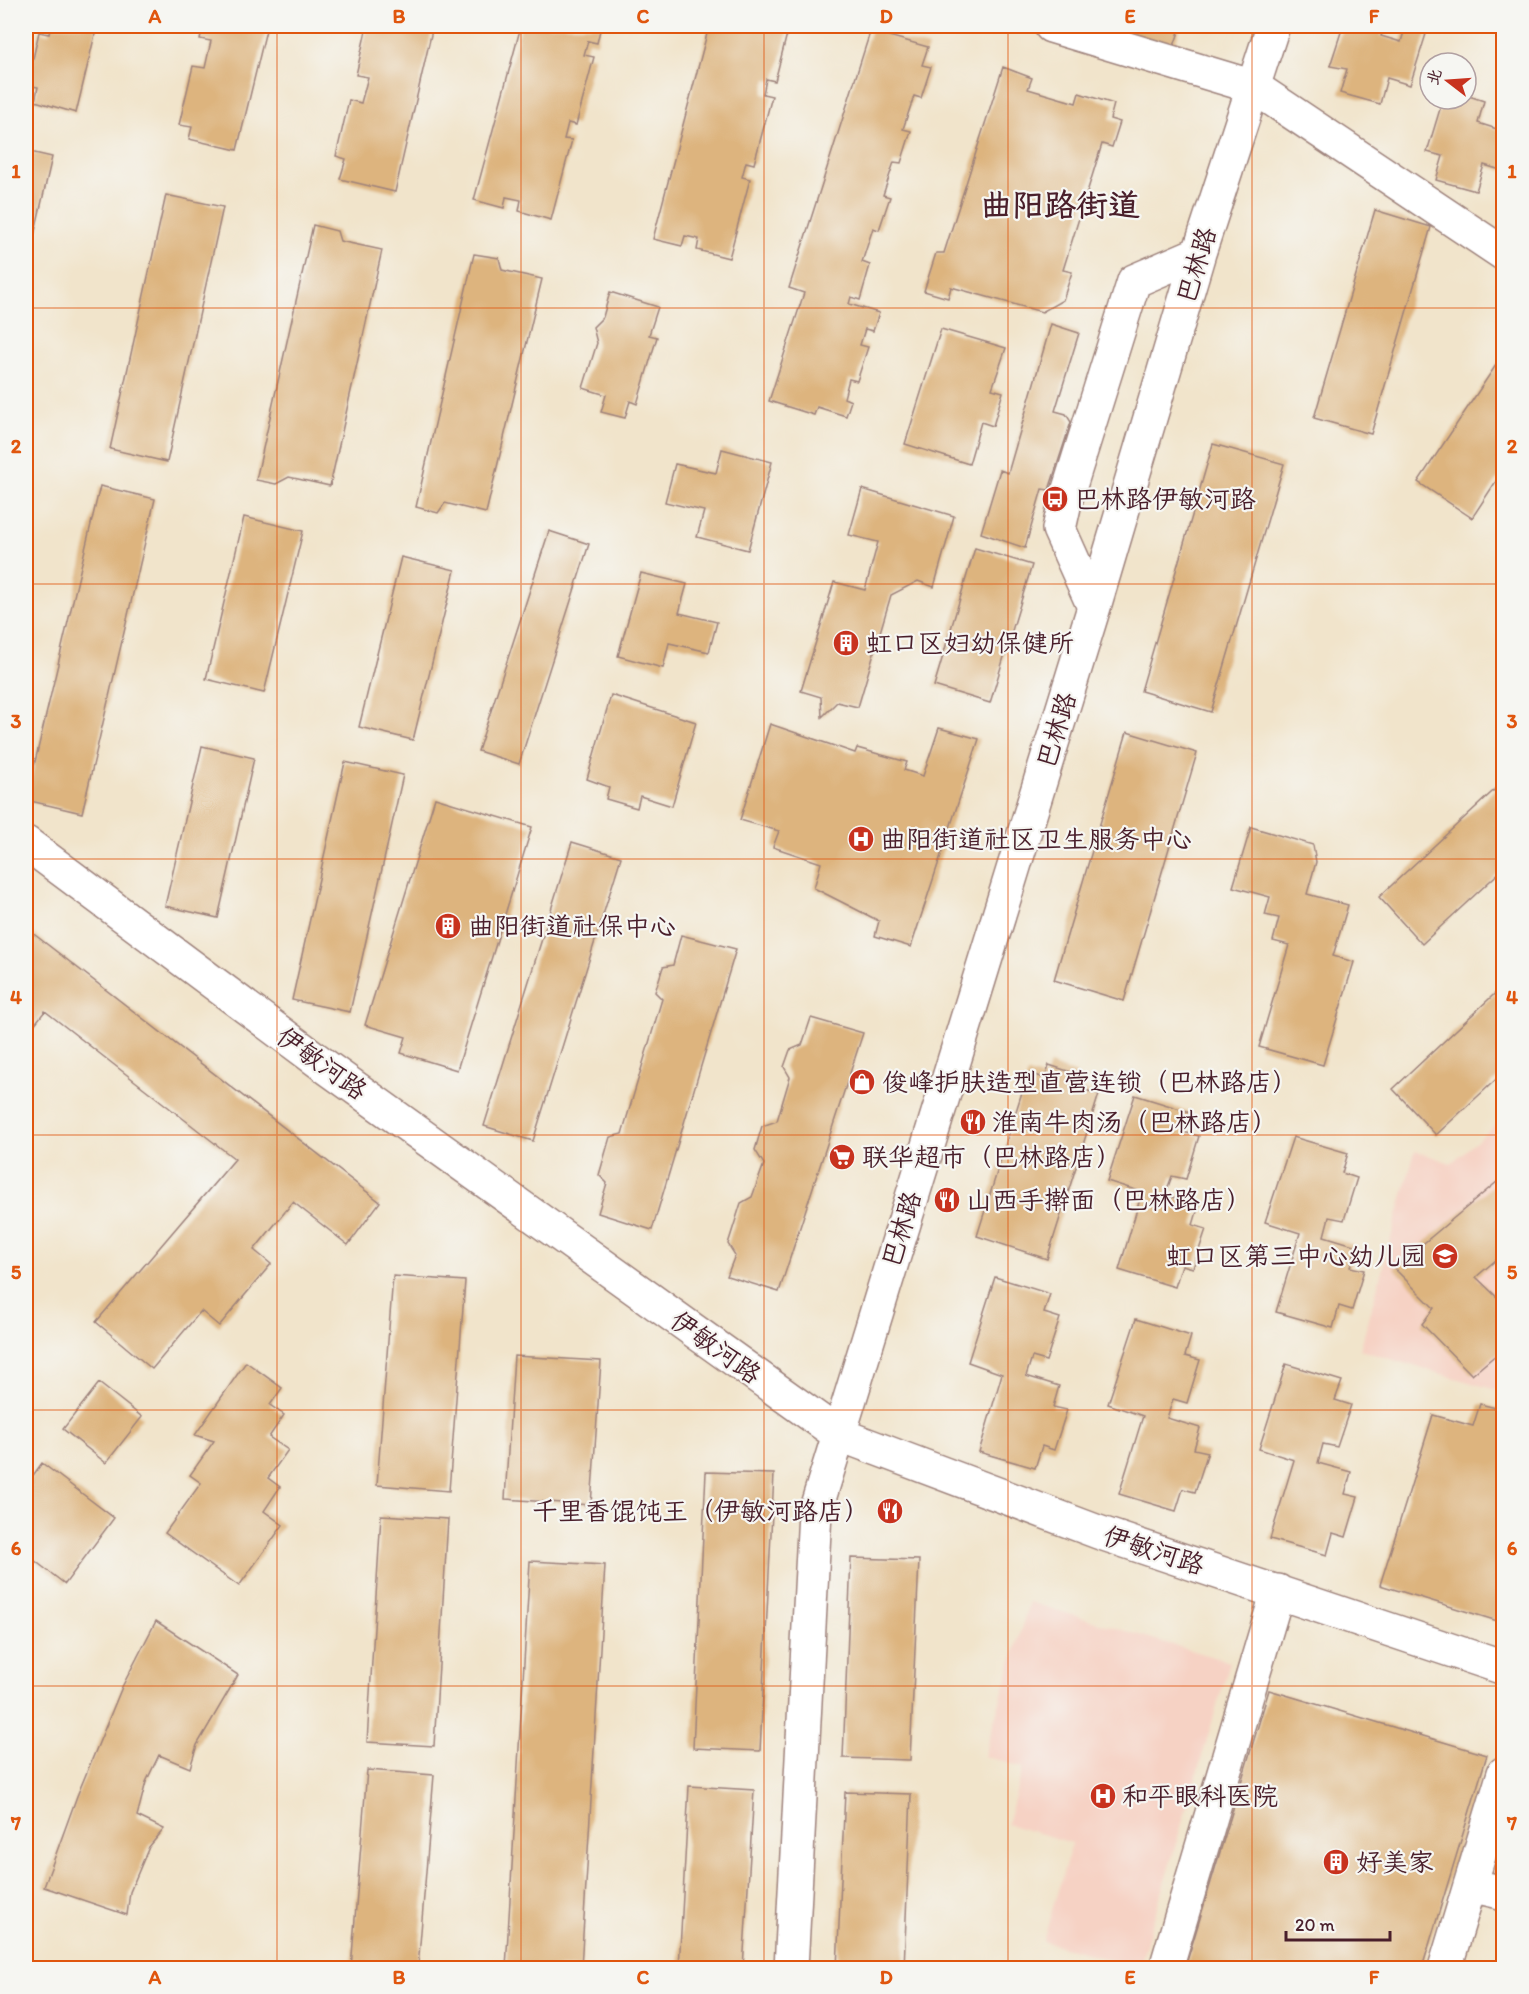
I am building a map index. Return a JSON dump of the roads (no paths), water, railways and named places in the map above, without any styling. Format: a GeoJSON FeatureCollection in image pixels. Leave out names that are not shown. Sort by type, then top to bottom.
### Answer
{"type":"FeatureCollection","features":[{"type":"Feature","properties":{"kind":"street"},"geometry":{"type":"LineString","coordinates":[[1051,26],[1254,87],[1503,254]]}},
{"type":"Feature","properties":{"kind":"street","name":"巴林路"},"geometry":{"type":"LineString","coordinates":[[791,1968],[815,1512],[1094,607],[1199,253],[1273,26]]}},
{"type":"Feature","properties":{"kind":"street"},"geometry":{"type":"LineString","coordinates":[[1094,607],[1059,530],[1065,502],[1134,281],[1199,253]]}},
{"type":"Feature","properties":{"kind":"street","name":"伊敏河路"},"geometry":{"type":"LineString","coordinates":[[26,843],[329,1069],[838,1434],[1098,1532],[1503,1668]]}},
{"type":"Feature","properties":{"kind":"street"},"geometry":{"type":"LineString","coordinates":[[1166,1968],[1278,1591]]}},
{"type":"Feature","properties":{"kind":"street"},"geometry":{"type":"LineString","coordinates":[[1445,1968],[1503,1773]]}},
{"type":"Feature","properties":{"kind":"street"},"geometry":{"type":"LineString","coordinates":[[1470,1884],[1503,1893]]}},
{"type":"Feature","properties":{"kind":"place","name":"巴林路伊敏河路"},"geometry":{"type":"Point","coordinates":[1055,499]}},
{"type":"Feature","properties":{"kind":"place","name":"虹口区妇幼保健所"},"geometry":{"type":"Point","coordinates":[846,643]}},
{"type":"Feature","properties":{"kind":"place","name":"曲阳街道社区卫生服务中心"},"geometry":{"type":"Point","coordinates":[861,839]}},
{"type":"Feature","properties":{"kind":"place","name":"曲阳街道社保中心"},"geometry":{"type":"Point","coordinates":[448,926]}},
{"type":"Feature","properties":{"kind":"place","name":"俊峰护肤造型直营连锁（巴林路店）"},"geometry":{"type":"Point","coordinates":[862,1082]}},
{"type":"Feature","properties":{"kind":"place","name":"淮南牛肉汤（巴林路店）"},"geometry":{"type":"Point","coordinates":[973,1122]}},
{"type":"Feature","properties":{"kind":"place","name":"联华超市（巴林路店）"},"geometry":{"type":"Point","coordinates":[842,1157]}},
{"type":"Feature","properties":{"kind":"place","name":"山西手擀面（巴林路店）"},"geometry":{"type":"Point","coordinates":[947,1200]}},
{"type":"Feature","properties":{"kind":"place","name":"虹口区第三中心幼儿园"},"geometry":{"type":"Point","coordinates":[1445,1256]}},
{"type":"Feature","properties":{"kind":"place","name":"千里香馄饨王（伊敏河路店）"},"geometry":{"type":"Point","coordinates":[890,1511]}},
{"type":"Feature","properties":{"kind":"place","name":"和平眼科医院"},"geometry":{"type":"Point","coordinates":[1103,1796]}},
{"type":"Feature","properties":{"kind":"place","name":"好美家"},"geometry":{"type":"Point","coordinates":[1336,1862]}},
{"type":"Feature","properties":{"kind":"district","name":"曲阳路街道"},"geometry":{"type":"Point","coordinates":[1060,205]}}]}
